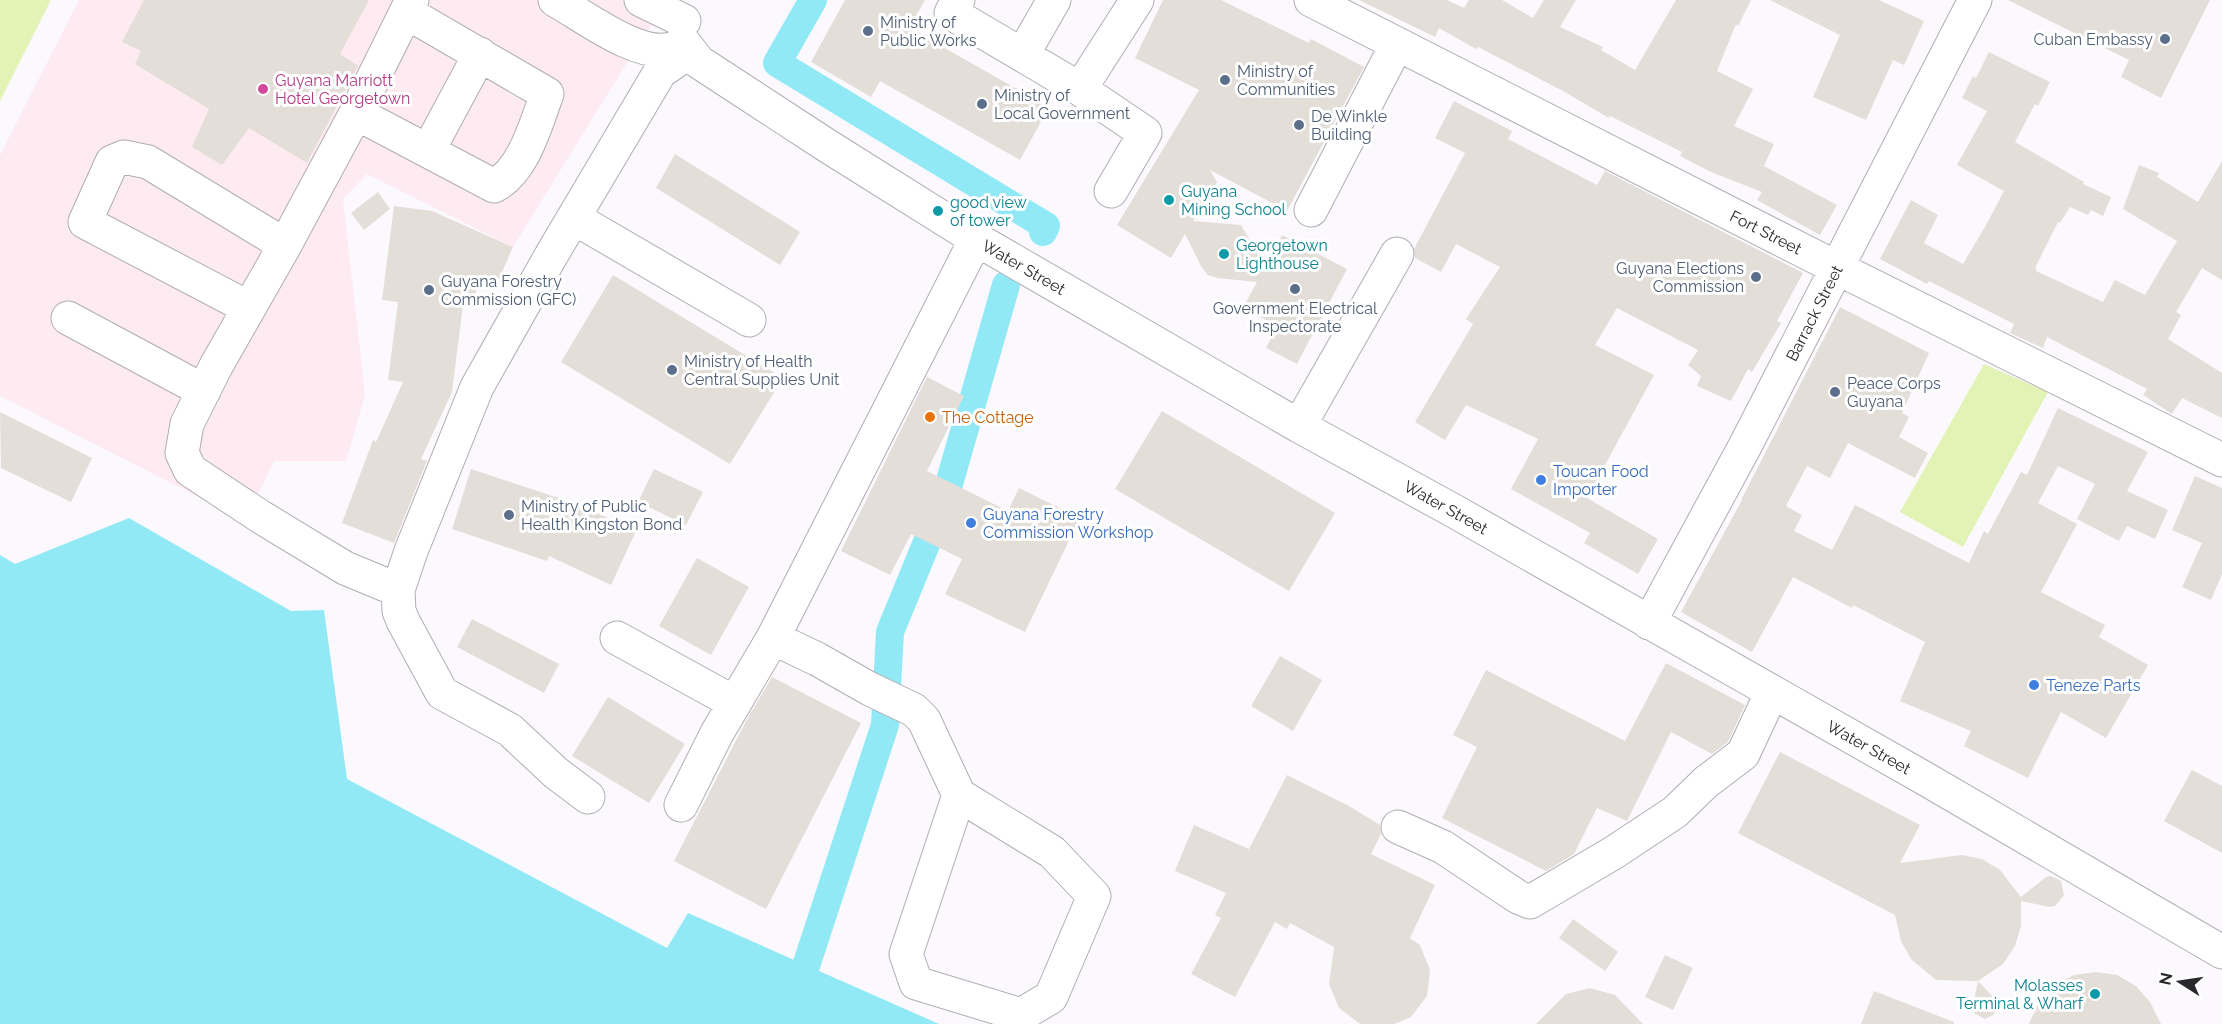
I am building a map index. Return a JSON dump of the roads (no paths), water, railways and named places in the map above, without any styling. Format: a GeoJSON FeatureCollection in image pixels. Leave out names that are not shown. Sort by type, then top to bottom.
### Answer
{"type":"FeatureCollection","features":[{"type":"Feature","properties":{"kind":"street"},"geometry":{"type":"LineString","coordinates":[[555,0],[618,37],[654,50],[670,49],[686,29]]}},
{"type":"Feature","properties":{"kind":"street","name":"Water Street"},"geometry":{"type":"LineString","coordinates":[[641,0],[686,29],[699,62],[816,139],[976,239],[1299,426],[1454,511],[1924,778],[2222,952]]}},
{"type":"Feature","properties":{"kind":"street"},"geometry":{"type":"LineString","coordinates":[[958,0],[951,13],[1080,89],[1145,133],[1111,191]]}},
{"type":"Feature","properties":{"kind":"street"},"geometry":{"type":"LineString","coordinates":[[1023,54],[1054,0]]}},
{"type":"Feature","properties":{"kind":"street"},"geometry":{"type":"LineString","coordinates":[[1080,89],[1137,0]]}},
{"type":"Feature","properties":{"kind":"street","name":"Fort Street"},"geometry":{"type":"LineString","coordinates":[[1311,0],[1837,268],[2222,460]]}},
{"type":"Feature","properties":{"kind":"street","name":"Barrack Street"},"geometry":{"type":"LineString","coordinates":[[1649,623],[1744,448],[1975,0]]}},
{"type":"Feature","properties":{"kind":"street"},"geometry":{"type":"LineString","coordinates":[[356,113],[494,186],[502,182],[524,154],[547,94],[480,54],[409,6],[356,113],[187,424],[182,453],[190,470],[261,517],[345,568],[398,590]]}},
{"type":"Feature","properties":{"kind":"street"},"geometry":{"type":"LineString","coordinates":[[588,797],[556,773],[510,730],[442,693],[403,621],[399,611],[398,590],[411,551],[477,387],[686,29]]}},
{"type":"Feature","properties":{"kind":"street"},"geometry":{"type":"LineString","coordinates":[[1311,210],[1397,44]]}},
{"type":"Feature","properties":{"kind":"street"},"geometry":{"type":"LineString","coordinates":[[428,151],[480,54]]}},
{"type":"Feature","properties":{"kind":"street"},"geometry":{"type":"LineString","coordinates":[[249,308],[85,222],[112,162],[124,157],[148,162],[285,245]]}},
{"type":"Feature","properties":{"kind":"street"},"geometry":{"type":"LineString","coordinates":[[574,218],[749,320]]}},
{"type":"Feature","properties":{"kind":"street"},"geometry":{"type":"LineString","coordinates":[[681,806],[717,733],[773,638],[976,239]]}},
{"type":"Feature","properties":{"kind":"street"},"geometry":{"type":"LineString","coordinates":[[1299,426],[1397,254]]}},
{"type":"Feature","properties":{"kind":"street"},"geometry":{"type":"LineString","coordinates":[[68,318],[204,391]]}},
{"type":"Feature","properties":{"kind":"street"},"geometry":{"type":"LineString","coordinates":[[617,638],[735,703]]}},
{"type":"Feature","properties":{"kind":"street"},"geometry":{"type":"LineString","coordinates":[[773,638],[914,710],[924,720],[959,795],[1052,852],[1094,896],[1051,997],[1021,1015],[916,983],[906,954],[959,795]]}},
{"type":"Feature","properties":{"kind":"street"},"geometry":{"type":"LineString","coordinates":[[1398,827],[1443,847],[1518,897],[1530,902],[1613,853],[1675,812],[1706,782],[1743,754],[1772,692]]}},
{"type":"Feature","properties":{"kind":"water"},"geometry":{"type":"Polygon","coordinates":[[[129,518],[291,611],[324,610],[347,779],[667,948],[688,913],[939,1024],[0,1024],[0,555],[15,564],[129,518]]]}},
{"type":"Feature","properties":{"kind":"waterway"},"geometry":{"type":"LineString","coordinates":[[813,0],[777,63],[1046,226],[1043,232]]}},
{"type":"Feature","properties":{"kind":"waterway"},"geometry":{"type":"LineString","coordinates":[[806,966],[885,725],[890,632],[945,498],[1006,285]]}},
{"type":"Feature","properties":{"kind":"place","name":"Ministry of Public Works"},"geometry":{"type":"Point","coordinates":[868,31]}},
{"type":"Feature","properties":{"kind":"place","name":"Cuban Embassy"},"geometry":{"type":"Point","coordinates":[2165,39]}},
{"type":"Feature","properties":{"kind":"place","name":"Ministry of Communities"},"geometry":{"type":"Point","coordinates":[1225,80]}},
{"type":"Feature","properties":{"kind":"place","name":"Guyana Marriott Hotel Georgetown"},"geometry":{"type":"Point","coordinates":[263,89]}},
{"type":"Feature","properties":{"kind":"place","name":"Ministry of Local Government"},"geometry":{"type":"Point","coordinates":[982,104]}},
{"type":"Feature","properties":{"kind":"place","name":"De Winkle Building"},"geometry":{"type":"Point","coordinates":[1299,125]}},
{"type":"Feature","properties":{"kind":"place","name":"Guyana Mining School"},"geometry":{"type":"Point","coordinates":[1169,200]}},
{"type":"Feature","properties":{"kind":"place","name":"good view of tower"},"geometry":{"type":"Point","coordinates":[938,211]}},
{"type":"Feature","properties":{"kind":"place","name":"Georgetown Lighthouse"},"geometry":{"type":"Point","coordinates":[1224,254]}},
{"type":"Feature","properties":{"kind":"place","name":"Guyana Elections Commission"},"geometry":{"type":"Point","coordinates":[1756,277]}},
{"type":"Feature","properties":{"kind":"place","name":"Government Electrical Inspectorate"},"geometry":{"type":"Point","coordinates":[1295,289]}},
{"type":"Feature","properties":{"kind":"place","name":"Guyana Forestry Commission (GFC)"},"geometry":{"type":"Point","coordinates":[429,290]}},
{"type":"Feature","properties":{"kind":"place","name":"Ministry of Health Central Supplies Unit"},"geometry":{"type":"Point","coordinates":[672,370]}},
{"type":"Feature","properties":{"kind":"place","name":"Peace Corps Guyana"},"geometry":{"type":"Point","coordinates":[1835,392]}},
{"type":"Feature","properties":{"kind":"place","name":"The Cottage"},"geometry":{"type":"Point","coordinates":[930,417]}},
{"type":"Feature","properties":{"kind":"place","name":"Toucan Food Importer"},"geometry":{"type":"Point","coordinates":[1541,480]}},
{"type":"Feature","properties":{"kind":"place","name":"Ministry of Public Health Kingston Bond"},"geometry":{"type":"Point","coordinates":[509,515]}},
{"type":"Feature","properties":{"kind":"place","name":"Guyana Forestry Commission Workshop"},"geometry":{"type":"Point","coordinates":[971,523]}},
{"type":"Feature","properties":{"kind":"place","name":"Teneze Parts"},"geometry":{"type":"Point","coordinates":[2034,685]}},
{"type":"Feature","properties":{"kind":"place","name":"Molasses Terminal & Wharf"},"geometry":{"type":"Point","coordinates":[2095,994]}}]}
